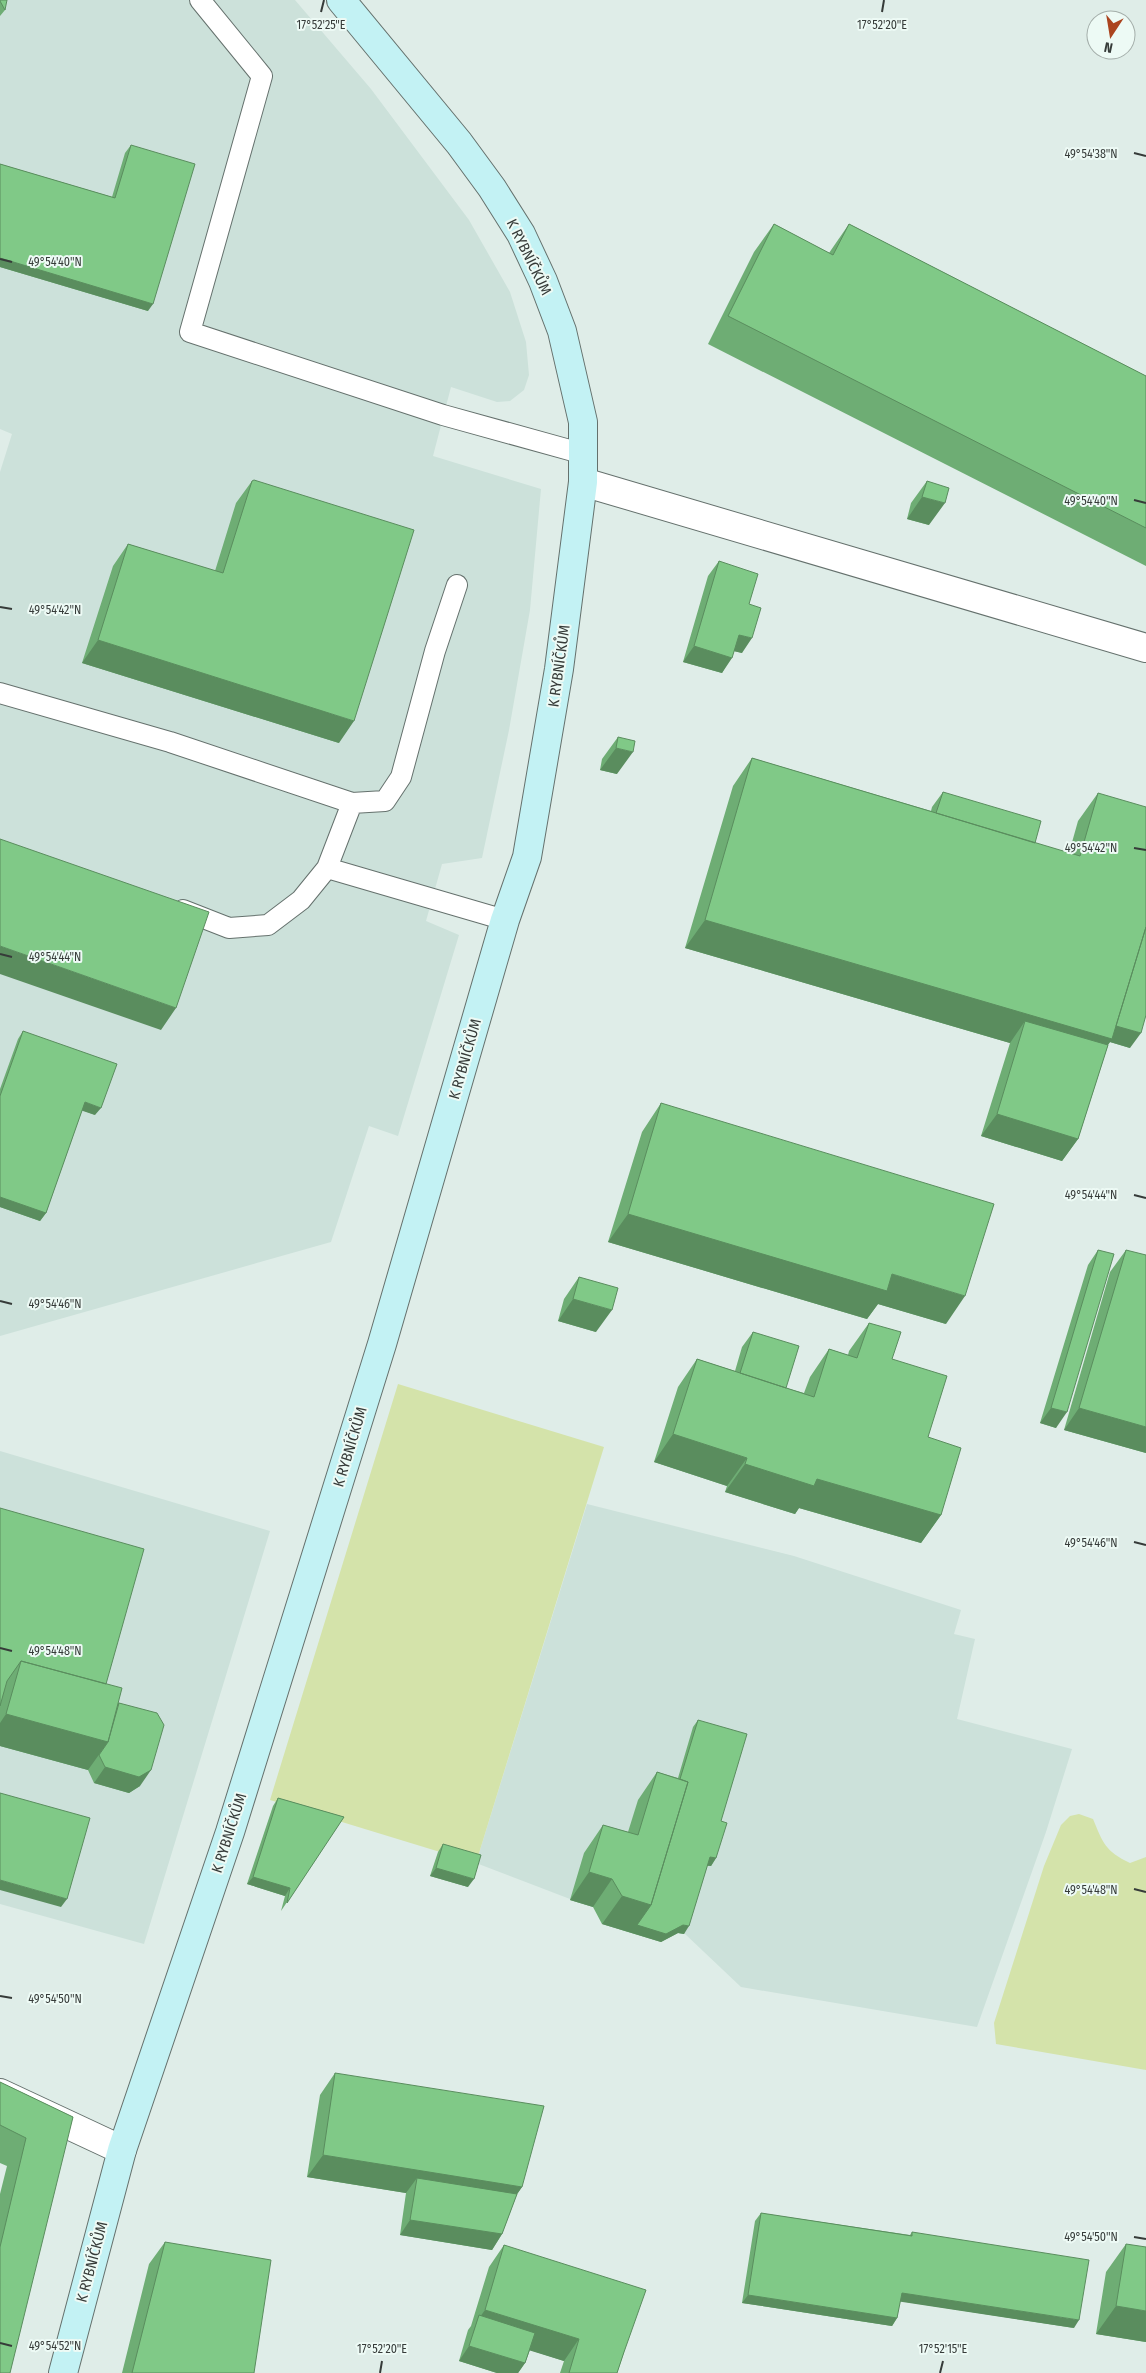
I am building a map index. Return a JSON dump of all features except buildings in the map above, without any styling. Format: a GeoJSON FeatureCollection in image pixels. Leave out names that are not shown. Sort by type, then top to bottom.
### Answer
{"type":"FeatureCollection","features":[{"type":"Feature","properties":{"kind":"street","name":"K RYBNÍČKŮM"},"geometry":{"type":"LineString","coordinates":[[64,2373],[122,2150],[230,1832],[382,1344],[505,920],[527,857],[559,669],[583,482],[584,422],[562,331],[544,281],[521,234],[492,188],[459,143],[341,0]]}},
{"type":"Feature","properties":{"kind":"street"},"geometry":{"type":"LineString","coordinates":[[583,482],[1146,648]]}},
{"type":"Feature","properties":{"kind":"street"},"geometry":{"type":"LineString","coordinates":[[0,2093],[122,2150]]}},
{"type":"Feature","properties":{"kind":"lane"},"geometry":{"type":"LineString","coordinates":[[200,0],[262,76],[190,332],[443,416],[584,454]]}},
{"type":"Feature","properties":{"kind":"lane"},"geometry":{"type":"LineString","coordinates":[[0,694],[170,742],[352,803],[384,801],[401,777],[435,651],[457,585]]}},
{"type":"Feature","properties":{"kind":"lane"},"geometry":{"type":"LineString","coordinates":[[165,904],[229,928],[268,924],[300,900],[327,868],[352,803]]}},
{"type":"Feature","properties":{"kind":"lane"},"geometry":{"type":"LineString","coordinates":[[327,868],[505,920]]}},
{"type":"Feature","properties":{"kind":"shaded area"},"geometry":{"type":"Polygon","coordinates":[[[0,0],[295,0],[371,89],[469,220],[510,292],[526,342],[529,375],[524,390],[510,401],[497,402],[451,387],[433,456],[541,489],[530,610],[509,730],[482,858],[442,864],[426,921],[459,935],[398,1136],[369,1126],[331,1242],[0,1336],[0,472],[12,434],[0,429],[0,0]]]}},
{"type":"Feature","properties":{"kind":"shaded area"},"geometry":{"type":"Polygon","coordinates":[[[0,1451],[270,1531],[144,1944],[0,1904],[0,1451]]]}},
{"type":"Feature","properties":{"kind":"shaded area"},"geometry":{"type":"Polygon","coordinates":[[[587,1504],[794,1556],[961,1610],[954,1634],[975,1639],[957,1719],[1072,1749],[1046,1832],[977,2027],[741,1987],[684,1933],[570,1899],[476,1863],[587,1504]]]}},
{"type":"Feature","properties":{"kind":"green space"},"geometry":{"type":"Polygon","coordinates":[[[398,1384],[604,1447],[476,1863],[270,1800],[398,1384]]]}},
{"type":"Feature","properties":{"kind":"green space"},"geometry":{"type":"Polygon","coordinates":[[[1079,1814],[1093,1819],[1106,1845],[1122,1859],[1130,1863],[1146,1857],[1146,2070],[996,2044],[994,2023],[1044,1866],[1061,1825],[1070,1816],[1079,1814]]]}}]}
